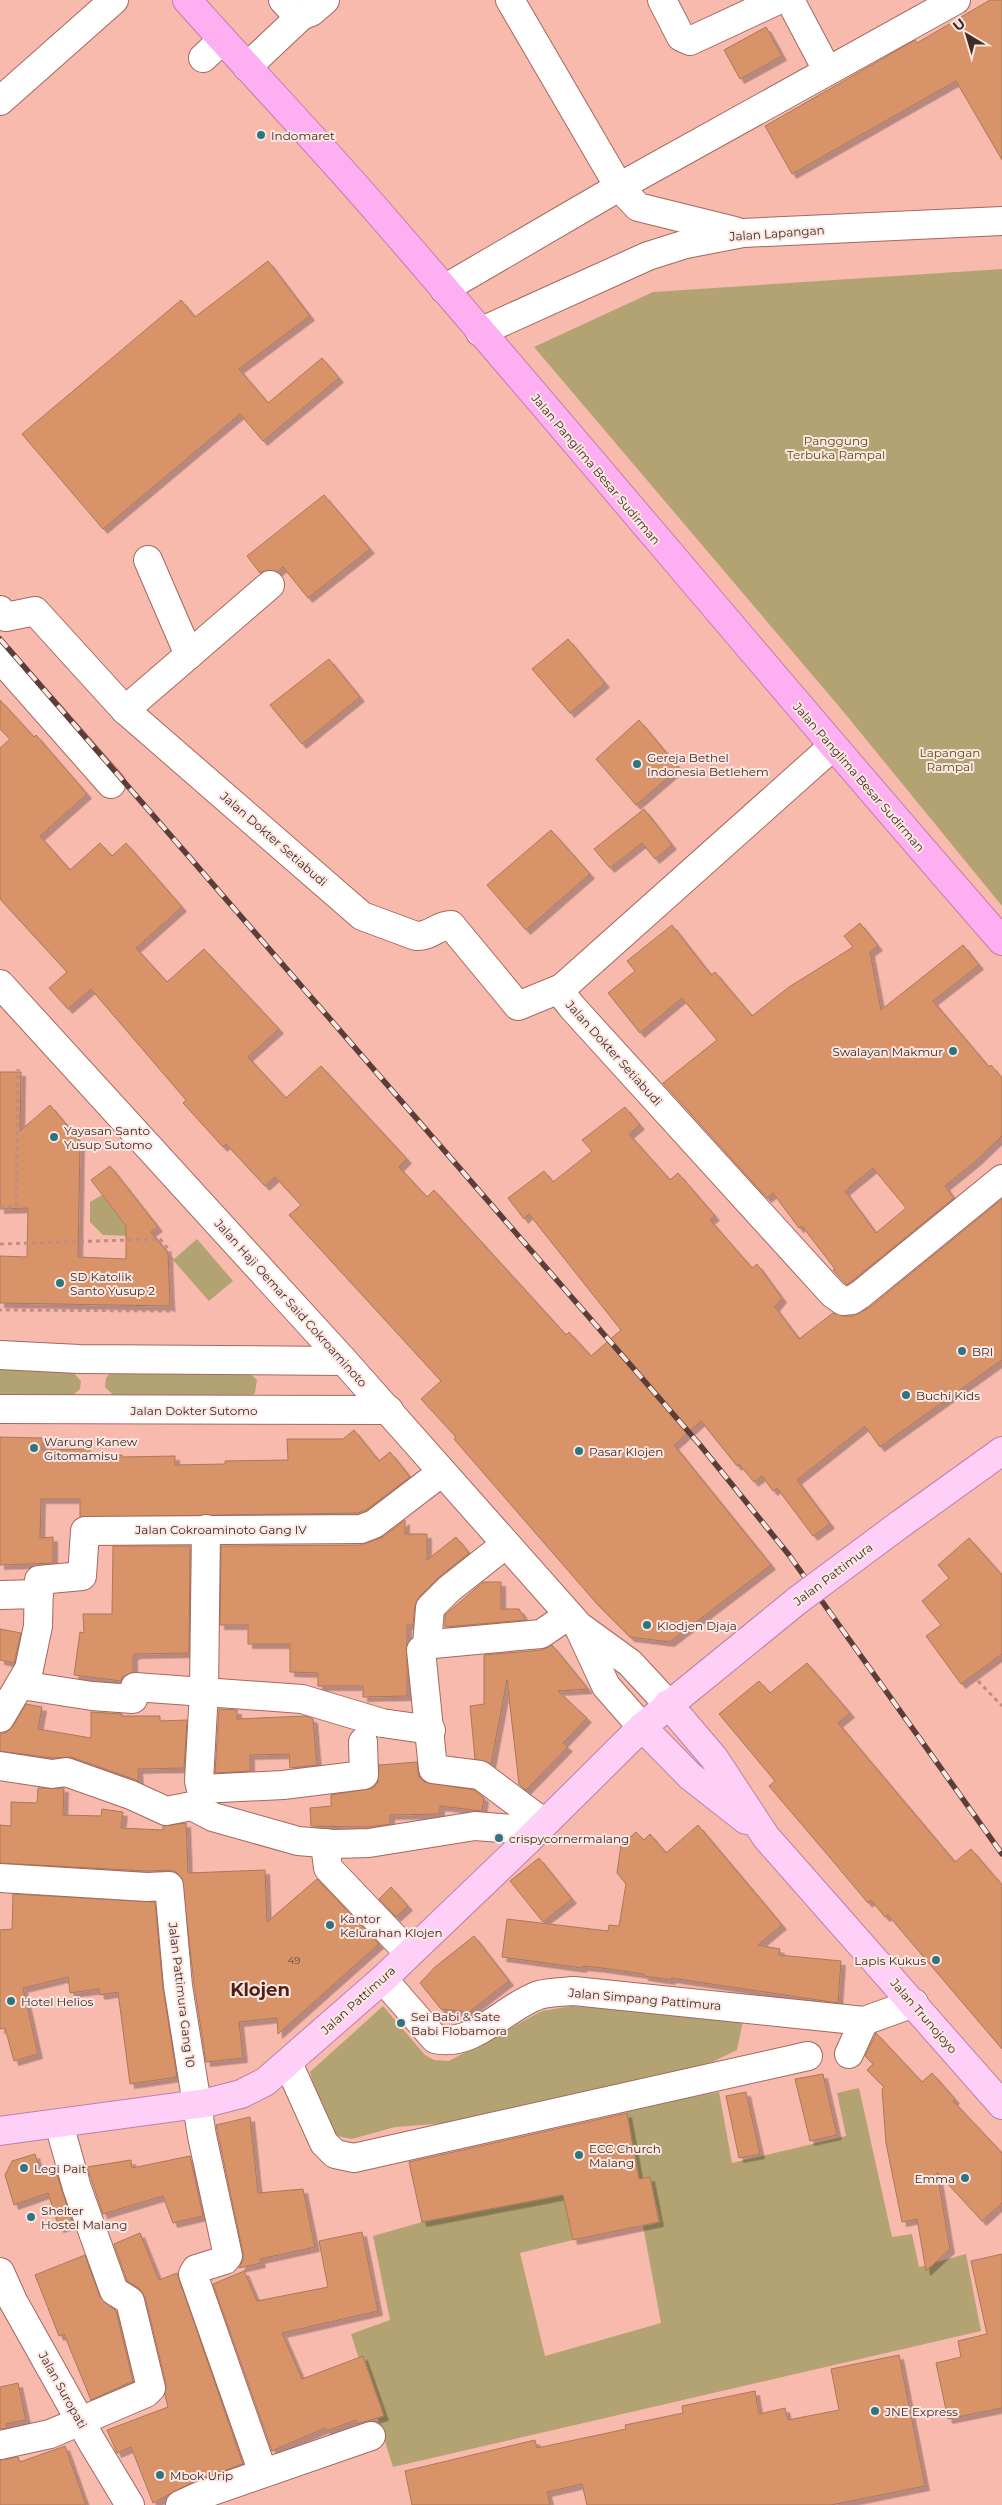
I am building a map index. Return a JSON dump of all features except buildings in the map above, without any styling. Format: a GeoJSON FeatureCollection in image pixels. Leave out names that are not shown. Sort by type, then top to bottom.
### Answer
{"type":"FeatureCollection","features":[{"type":"Feature","properties":{"kind":"highway","name":"Jalan Panglima Besar Sudirman"},"geometry":{"type":"LineString","coordinates":[[187,0],[444,289],[740,635],[832,747],[1002,941]]}},
{"type":"Feature","properties":{"kind":"main road","name":"Jalan Pattimura"},"geometry":{"type":"LineString","coordinates":[[0,2131],[197,2104],[241,2094],[264,2082],[383,1979],[642,1727],[668,1704],[798,1600],[1002,1451]]}},
{"type":"Feature","properties":{"kind":"main road","name":"Jalan Trunojoyo"},"geometry":{"type":"LineString","coordinates":[[668,1704],[714,1758],[766,1837],[1002,2105]]}},
{"type":"Feature","properties":{"kind":"main road","name":"Jalan Trunojoyo"},"geometry":{"type":"LineString","coordinates":[[642,1727],[690,1776],[766,1837]]}},
{"type":"Feature","properties":{"kind":"street"},"geometry":{"type":"LineString","coordinates":[[0,101],[114,0]]}},
{"type":"Feature","properties":{"kind":"street"},"geometry":{"type":"LineString","coordinates":[[248,67],[292,8],[311,12],[325,0]]}},
{"type":"Feature","properties":{"kind":"street"},"geometry":{"type":"LineString","coordinates":[[510,0],[618,187],[638,207],[744,233]]}},
{"type":"Feature","properties":{"kind":"street"},"geometry":{"type":"LineString","coordinates":[[662,0],[681,37],[690,42],[778,0]]}},
{"type":"Feature","properties":{"kind":"street"},"geometry":{"type":"LineString","coordinates":[[790,0],[827,70]]}},
{"type":"Feature","properties":{"kind":"street"},"geometry":{"type":"LineString","coordinates":[[444,289],[618,187],[956,0]]}},
{"type":"Feature","properties":{"kind":"street"},"geometry":{"type":"LineString","coordinates":[[203,58],[222,40]]}},
{"type":"Feature","properties":{"kind":"street","name":"Jalan Lapangan"},"geometry":{"type":"LineString","coordinates":[[480,332],[648,256],[686,244],[744,233],[1002,221]]}},
{"type":"Feature","properties":{"kind":"street"},"geometry":{"type":"LineString","coordinates":[[148,560],[189,655]]}},
{"type":"Feature","properties":{"kind":"street"},"geometry":{"type":"LineString","coordinates":[[125,710],[270,585]]}},
{"type":"Feature","properties":{"kind":"street","name":"Jalan Dokter Setiabudi"},"geometry":{"type":"LineString","coordinates":[[0,610],[6,617],[35,611],[125,710],[362,916],[416,936],[425,937],[445,925],[451,925],[516,1006],[562,988],[565,998],[579,1014],[833,1294],[843,1301],[852,1300],[861,1294],[1002,1179]]}},
{"type":"Feature","properties":{"kind":"street"},"geometry":{"type":"LineString","coordinates":[[0,658],[111,784]]}},
{"type":"Feature","properties":{"kind":"street"},"geometry":{"type":"LineString","coordinates":[[562,988],[832,747]]}},
{"type":"Feature","properties":{"kind":"street","name":"Jalan Haji Oemar Said Cokroaminoto"},"geometry":{"type":"LineString","coordinates":[[5,997],[344,1361],[574,1621],[630,1663],[668,1704]]}},
{"type":"Feature","properties":{"kind":"street"},"geometry":{"type":"LineString","coordinates":[[0,1355],[79,1359],[344,1361]]}},
{"type":"Feature","properties":{"kind":"street","name":"Jalan Dokter Sutomo"},"geometry":{"type":"LineString","coordinates":[[0,1409],[388,1410]]}},
{"type":"Feature","properties":{"kind":"street","name":"Jalan Cokroaminoto Gang IV"},"geometry":{"type":"LineString","coordinates":[[38,1594],[41,1579],[82,1576],[84,1534],[89,1529],[361,1529],[374,1524],[442,1472]]}},
{"type":"Feature","properties":{"kind":"street"},"geometry":{"type":"LineString","coordinates":[[206,1529],[204,1691],[199,1780],[201,1789],[283,1785],[364,1775],[363,1742]]}},
{"type":"Feature","properties":{"kind":"street"},"geometry":{"type":"LineString","coordinates":[[427,1645],[430,1608],[449,1588],[506,1544]]}},
{"type":"Feature","properties":{"kind":"street"},"geometry":{"type":"LineString","coordinates":[[0,1595],[38,1594],[38,1626],[29,1669],[0,1718]]}},
{"type":"Feature","properties":{"kind":"street"},"geometry":{"type":"LineString","coordinates":[[536,1831],[480,1775],[433,1769],[431,1730],[421,1650],[427,1645],[541,1634],[574,1621]]}},
{"type":"Feature","properties":{"kind":"street","name":"Jalan Haji Oemar Said Cokroaminoto"},"geometry":{"type":"LineString","coordinates":[[574,1621],[606,1686],[642,1727]]}},
{"type":"Feature","properties":{"kind":"street"},"geometry":{"type":"LineString","coordinates":[[21,1685],[92,1696],[132,1698],[135,1687],[302,1699],[382,1723],[431,1730]]}},
{"type":"Feature","properties":{"kind":"street"},"geometry":{"type":"LineString","coordinates":[[0,1766],[52,1774],[66,1772],[131,1795],[166,1811],[192,1806],[213,1817],[298,1841],[369,1843],[475,1826],[536,1831]]}},
{"type":"Feature","properties":{"kind":"street"},"geometry":{"type":"LineString","coordinates":[[325,1843],[328,1868],[409,1954]]}},
{"type":"Feature","properties":{"kind":"street","name":"Jalan Pattimura Gang 10"},"geometry":{"type":"LineString","coordinates":[[0,1878],[147,1887],[169,1886],[178,1986],[202,2136],[228,2256],[225,2260],[196,2269],[193,2274],[263,2473]]}},
{"type":"Feature","properties":{"kind":"street","name":"Jalan Simpang Pattimura"},"geometry":{"type":"LineString","coordinates":[[383,1979],[435,2039],[447,2042],[462,2039],[538,1996],[574,1991],[864,2021],[914,2003]]}},
{"type":"Feature","properties":{"kind":"street"},"geometry":{"type":"LineString","coordinates":[[849,2054],[864,2021]]}},
{"type":"Feature","properties":{"kind":"street"},"geometry":{"type":"LineString","coordinates":[[288,2063],[324,2143],[335,2154],[354,2158],[808,2056]]}},
{"type":"Feature","properties":{"kind":"street"},"geometry":{"type":"LineString","coordinates":[[0,2445],[50,2434],[146,2393],[151,2388],[152,2382],[130,2301],[114,2291],[77,2188],[59,2124]]}},
{"type":"Feature","properties":{"kind":"street","name":"Jalan Suropati"},"geometry":{"type":"LineString","coordinates":[[0,2274],[13,2301],[81,2422],[130,2505]]}},
{"type":"Feature","properties":{"kind":"street"},"geometry":{"type":"LineString","coordinates":[[180,2505],[204,2494],[371,2436]]}},
{"type":"Feature","properties":{"kind":"path"},"geometry":{"type":"LineString","coordinates":[[0,1207],[16,1207],[18,1069]]}},
{"type":"Feature","properties":{"kind":"path"},"geometry":{"type":"LineString","coordinates":[[0,1244],[160,1240],[170,1251],[174,1311],[0,1310]]}},
{"type":"Feature","properties":{"kind":"path"},"geometry":{"type":"LineString","coordinates":[[978,1681],[1002,1706]]}},
{"type":"Feature","properties":{"kind":"green space","name":"Panggung Terbuka Rampal"},"geometry":{"type":"Polygon","coordinates":[[[1002,269],[1002,906],[842,710],[534,347],[653,292],[1002,269]]]}},
{"type":"Feature","properties":{"kind":"green space"},"geometry":{"type":"Polygon","coordinates":[[[102,1195],[133,1236],[103,1235],[90,1222],[90,1202],[102,1195]]]}},
{"type":"Feature","properties":{"kind":"green space"},"geometry":{"type":"Polygon","coordinates":[[[197,1239],[233,1281],[209,1301],[173,1260],[197,1239]]]}},
{"type":"Feature","properties":{"kind":"green space"},"geometry":{"type":"Polygon","coordinates":[[[0,1369],[72,1371],[81,1381],[80,1389],[70,1398],[0,1396],[0,1369]]]}},
{"type":"Feature","properties":{"kind":"green space"},"geometry":{"type":"Polygon","coordinates":[[[111,1372],[248,1372],[257,1380],[255,1393],[247,1399],[115,1397],[105,1387],[106,1378],[111,1372]]]}},
{"type":"Feature","properties":{"kind":"green space"},"geometry":{"type":"Polygon","coordinates":[[[383,2006],[425,2055],[434,2060],[449,2061],[542,2011],[572,2006],[743,2021],[737,2050],[710,2063],[486,2120],[395,2127],[352,2139],[337,2136],[324,2122],[310,2072],[383,2006]]]}},
{"type":"Feature","properties":{"kind":"green space"},"geometry":{"type":"Polygon","coordinates":[[[859,2088],[892,2237],[912,2234],[919,2267],[966,2254],[981,2331],[393,2467],[351,2334],[390,2320],[373,2236],[422,2222],[563,2195],[573,2240],[520,2253],[545,2356],[661,2323],[643,2226],[660,2222],[650,2177],[639,2179],[626,2109],[719,2092],[732,2163],[846,2136],[837,2093],[859,2088]]]}},
{"type":"Feature","properties":{"kind":"railway"},"geometry":{"type":"LineString","coordinates":[[0,639],[700,1445],[789,1555],[1002,1854]]}},
{"type":"Feature","properties":{"kind":"place","name":"Indomaret"},"geometry":{"type":"Point","coordinates":[261,135]}},
{"type":"Feature","properties":{"kind":"place","name":"Gereja Bethel Indonesia Betlehem"},"geometry":{"type":"Point","coordinates":[637,764]}},
{"type":"Feature","properties":{"kind":"place","name":"Swalayan Makmur"},"geometry":{"type":"Point","coordinates":[953,1051]}},
{"type":"Feature","properties":{"kind":"place","name":"Yayasan Santo Yusup Sutomo"},"geometry":{"type":"Point","coordinates":[54,1137]}},
{"type":"Feature","properties":{"kind":"place","name":"SD Katolik Santo Yusup 2"},"geometry":{"type":"Point","coordinates":[60,1283]}},
{"type":"Feature","properties":{"kind":"place","name":"BRI"},"geometry":{"type":"Point","coordinates":[962,1351]}},
{"type":"Feature","properties":{"kind":"place","name":"Buchi Kids"},"geometry":{"type":"Point","coordinates":[906,1395]}},
{"type":"Feature","properties":{"kind":"place","name":"Warung Kanew Gitomamisu"},"geometry":{"type":"Point","coordinates":[34,1448]}},
{"type":"Feature","properties":{"kind":"place","name":"Pasar Klojen"},"geometry":{"type":"Point","coordinates":[579,1451]}},
{"type":"Feature","properties":{"kind":"place","name":"Klodjen Djaja"},"geometry":{"type":"Point","coordinates":[647,1625]}},
{"type":"Feature","properties":{"kind":"place","name":"crispycornermalang"},"geometry":{"type":"Point","coordinates":[499,1838]}},
{"type":"Feature","properties":{"kind":"place","name":"Kantor Kelurahan Klojen"},"geometry":{"type":"Point","coordinates":[330,1925]}},
{"type":"Feature","properties":{"kind":"place","name":"Lapis Kukus"},"geometry":{"type":"Point","coordinates":[936,1960]}},
{"type":"Feature","properties":{"kind":"place","name":"Hotel Helios"},"geometry":{"type":"Point","coordinates":[11,2001]}},
{"type":"Feature","properties":{"kind":"place","name":"Sei Babi & Sate Babi Flobamora"},"geometry":{"type":"Point","coordinates":[401,2023]}},
{"type":"Feature","properties":{"kind":"place","name":"ECC Church Malang"},"geometry":{"type":"Point","coordinates":[579,2155]}},
{"type":"Feature","properties":{"kind":"place","name":"Legi Pait"},"geometry":{"type":"Point","coordinates":[24,2168]}},
{"type":"Feature","properties":{"kind":"place","name":"Emma"},"geometry":{"type":"Point","coordinates":[965,2178]}},
{"type":"Feature","properties":{"kind":"place","name":"Shelter Hostel Malang"},"geometry":{"type":"Point","coordinates":[31,2217]}},
{"type":"Feature","properties":{"kind":"place","name":"JNE Express"},"geometry":{"type":"Point","coordinates":[875,2411]}},
{"type":"Feature","properties":{"kind":"place","name":"Mbok Urip"},"geometry":{"type":"Point","coordinates":[160,2475]}},
{"type":"Feature","properties":{"kind":"district","name":"Klojen"},"geometry":{"type":"Point","coordinates":[260,1990]}},
{"type":"Feature","properties":{"kind":"park label","name":"Lapangan Rampal"},"geometry":{"type":"Point","coordinates":[950,759]}}]}
